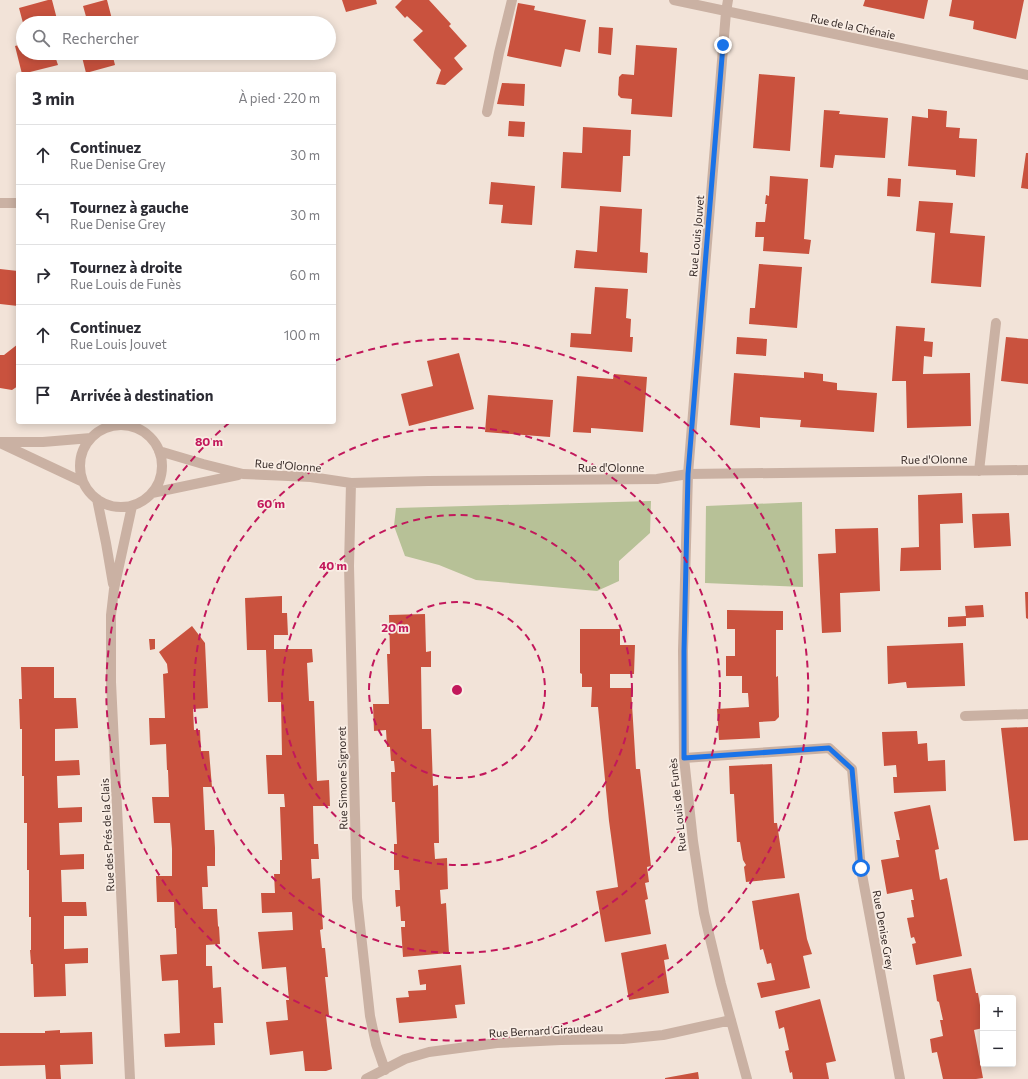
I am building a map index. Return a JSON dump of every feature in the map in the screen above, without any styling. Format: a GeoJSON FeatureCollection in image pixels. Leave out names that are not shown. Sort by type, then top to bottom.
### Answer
{"type":"FeatureCollection","features":[{"type":"Feature","properties":{"kind":"street"},"geometry":{"type":"LineString","coordinates":[[488,112],[499,53],[512,0]]}},
{"type":"Feature","properties":{"kind":"street","name":"Rue de la Chénaie"},"geometry":{"type":"LineString","coordinates":[[674,0],[1028,75]]}},
{"type":"Feature","properties":{"kind":"street","name":"Rue Louis Jouvet"},"geometry":{"type":"LineString","coordinates":[[688,474],[728,0]]}},
{"type":"Feature","properties":{"kind":"street"},"geometry":{"type":"LineString","coordinates":[[0,203],[16,203]]}},
{"type":"Feature","properties":{"kind":"street","name":"Rue d'Olonne"},"geometry":{"type":"LineString","coordinates":[[979,470],[996,323]]}},
{"type":"Feature","properties":{"kind":"street","name":"Rue d'Olonne"},"geometry":{"type":"LineString","coordinates":[[109,424],[123,424],[137,427],[144,432],[149,435],[158,446],[162,460],[162,474],[158,486],[150,496],[132,506],[113,507],[90,494],[83,482],[80,469],[81,456],[86,443],[96,433],[109,424]]}},
{"type":"Feature","properties":{"kind":"street"},"geometry":{"type":"LineString","coordinates":[[140,424],[144,432]]}},
{"type":"Feature","properties":{"kind":"street","name":"Rue d'Olonne"},"geometry":{"type":"LineString","coordinates":[[0,443],[43,442],[91,438]]}},
{"type":"Feature","properties":{"kind":"street","name":"Rue d'Olonne"},"geometry":{"type":"LineString","coordinates":[[0,443],[83,482]]}},
{"type":"Feature","properties":{"kind":"street","name":"Rue d'Olonne"},"geometry":{"type":"LineString","coordinates":[[159,451],[243,474],[311,477],[351,483],[436,480],[656,479],[688,474],[1028,470]]}},
{"type":"Feature","properties":{"kind":"street","name":"Rue d'Olonne"},"geometry":{"type":"LineString","coordinates":[[152,493],[243,474]]}},
{"type":"Feature","properties":{"kind":"street","name":"Rue Louis de Funès"},"geometry":{"type":"LineString","coordinates":[[688,474],[684,651],[684,758],[693,841],[704,913],[747,1079]]}},
{"type":"Feature","properties":{"kind":"street","name":"Rue Simone Signoret"},"geometry":{"type":"LineString","coordinates":[[351,483],[349,566],[357,898],[370,1016],[376,1044],[384,1070]]}},
{"type":"Feature","properties":{"kind":"street","name":"Rue des Prés de la Clais"},"geometry":{"type":"LineString","coordinates":[[97,499],[114,589]]}},
{"type":"Feature","properties":{"kind":"street","name":"Rue des Prés de la Clais"},"geometry":{"type":"LineString","coordinates":[[130,1079],[111,682],[111,615],[114,589],[132,506]]}},
{"type":"Feature","properties":{"kind":"street"},"geometry":{"type":"LineString","coordinates":[[965,716],[1028,714]]}},
{"type":"Feature","properties":{"kind":"street","name":"Rue Denise Grey"},"geometry":{"type":"LineString","coordinates":[[684,758],[829,748],[852,769],[861,868],[900,1079]]}},
{"type":"Feature","properties":{"kind":"street","name":"Rue Bernard Giraudeau"},"geometry":{"type":"LineString","coordinates":[[366,1079],[406,1059],[429,1052],[497,1043],[623,1039],[663,1036],[731,1020]]}},
{"type":"Feature","properties":{"kind":"green space"},"geometry":{"type":"Polygon","coordinates":[[[651,501],[650,533],[619,561],[619,581],[597,591],[476,580],[439,565],[405,556],[394,526],[396,508],[651,501]]]}},
{"type":"Feature","properties":{"kind":"green space"},"geometry":{"type":"Polygon","coordinates":[[[802,502],[803,587],[705,583],[706,506],[802,502]]]}},
{"type":"Feature","properties":{"kind":"building"},"geometry":{"type":"Polygon","coordinates":[[[52,0],[56,16],[21,16],[19,8],[52,0]]]}},
{"type":"Feature","properties":{"kind":"building"},"geometry":{"type":"Polygon","coordinates":[[[107,0],[111,16],[86,16],[83,6],[107,0]]]}},
{"type":"Feature","properties":{"kind":"building"},"geometry":{"type":"Polygon","coordinates":[[[342,0],[376,0],[377,4],[346,12],[342,0]]]}},
{"type":"Feature","properties":{"kind":"building"},"geometry":{"type":"Polygon","coordinates":[[[402,0],[429,0],[451,24],[449,26],[467,46],[454,58],[463,69],[445,85],[436,84],[441,70],[413,40],[423,31],[407,16],[405,18],[395,7],[402,0]]]}},
{"type":"Feature","properties":{"kind":"building"},"geometry":{"type":"Polygon","coordinates":[[[865,0],[928,0],[924,19],[863,6],[865,0]]]}},
{"type":"Feature","properties":{"kind":"building"},"geometry":{"type":"Polygon","coordinates":[[[952,0],[1024,0],[1016,39],[973,29],[974,21],[949,16],[952,0]]]}},
{"type":"Feature","properties":{"kind":"building"},"geometry":{"type":"Polygon","coordinates":[[[518,3],[535,6],[534,10],[586,20],[580,52],[565,49],[561,67],[507,56],[518,3]]]}},
{"type":"Feature","properties":{"kind":"building"},"geometry":{"type":"Polygon","coordinates":[[[599,27],[613,28],[611,55],[598,53],[599,27]]]}},
{"type":"Feature","properties":{"kind":"building"},"geometry":{"type":"Polygon","coordinates":[[[636,45],[677,48],[672,117],[631,114],[632,99],[621,98],[618,95],[619,77],[622,74],[634,75],[636,45]]]}},
{"type":"Feature","properties":{"kind":"building"},"geometry":{"type":"Polygon","coordinates":[[[18,60],[56,60],[58,65],[30,72],[22,72],[18,60]]]}},
{"type":"Feature","properties":{"kind":"building"},"geometry":{"type":"Polygon","coordinates":[[[83,60],[114,60],[115,65],[86,72],[83,60]]]}},
{"type":"Feature","properties":{"kind":"building"},"geometry":{"type":"Polygon","coordinates":[[[759,74],[795,77],[790,151],[753,148],[759,74]]]}},
{"type":"Feature","properties":{"kind":"building"},"geometry":{"type":"Polygon","coordinates":[[[502,83],[525,84],[524,106],[497,104],[502,83]]]}},
{"type":"Feature","properties":{"kind":"building"},"geometry":{"type":"Polygon","coordinates":[[[928,109],[947,111],[946,127],[960,128],[959,138],[977,139],[975,177],[956,175],[956,170],[908,166],[912,116],[928,118],[928,109]]]}},
{"type":"Feature","properties":{"kind":"building"},"geometry":{"type":"Polygon","coordinates":[[[824,110],[840,111],[839,114],[888,118],[885,158],[835,155],[833,168],[820,167],[824,110]]]}},
{"type":"Feature","properties":{"kind":"building"},"geometry":{"type":"Polygon","coordinates":[[[509,121],[525,122],[524,137],[508,136],[509,121]]]}},
{"type":"Feature","properties":{"kind":"building"},"geometry":{"type":"Polygon","coordinates":[[[583,127],[631,130],[630,156],[623,156],[621,192],[561,188],[563,152],[582,153],[583,127]]]}},
{"type":"Feature","properties":{"kind":"building"},"geometry":{"type":"Polygon","coordinates":[[[1026,153],[1028,153],[1028,189],[1021,188],[1026,153]]]}},
{"type":"Feature","properties":{"kind":"building"},"geometry":{"type":"Polygon","coordinates":[[[770,176],[808,179],[804,239],[811,240],[809,254],[763,251],[764,237],[755,237],[756,222],[765,222],[767,204],[765,204],[766,195],[769,196],[770,176]]]}},
{"type":"Feature","properties":{"kind":"building"},"geometry":{"type":"Polygon","coordinates":[[[888,178],[901,179],[900,197],[887,196],[888,178]]]}},
{"type":"Feature","properties":{"kind":"building"},"geometry":{"type":"Polygon","coordinates":[[[491,182],[535,186],[532,225],[501,223],[503,205],[489,204],[491,182]]]}},
{"type":"Feature","properties":{"kind":"building"},"geometry":{"type":"Polygon","coordinates":[[[919,201],[953,203],[950,233],[985,236],[981,287],[931,283],[935,233],[916,231],[919,201]]]}},
{"type":"Feature","properties":{"kind":"building"},"geometry":{"type":"Polygon","coordinates":[[[600,206],[642,209],[640,252],[648,253],[647,273],[574,268],[576,250],[597,252],[600,206]]]}},
{"type":"Feature","properties":{"kind":"building"},"geometry":{"type":"Polygon","coordinates":[[[759,264],[802,267],[797,328],[749,324],[750,308],[755,308],[759,264]]]}},
{"type":"Feature","properties":{"kind":"building"},"geometry":{"type":"Polygon","coordinates":[[[0,269],[16,271],[16,306],[0,304],[0,269]]]}},
{"type":"Feature","properties":{"kind":"building"},"geometry":{"type":"Polygon","coordinates":[[[595,287],[628,289],[626,318],[631,319],[630,337],[633,337],[632,352],[570,347],[571,333],[591,334],[595,287]]]}},
{"type":"Feature","properties":{"kind":"building"},"geometry":{"type":"Polygon","coordinates":[[[896,326],[925,328],[924,341],[933,342],[932,357],[924,356],[923,374],[970,373],[971,426],[907,428],[906,381],[892,381],[896,326]]]}},
{"type":"Feature","properties":{"kind":"building"},"geometry":{"type":"Polygon","coordinates":[[[737,337],[767,339],[766,356],[736,354],[737,337]]]}},
{"type":"Feature","properties":{"kind":"building"},"geometry":{"type":"Polygon","coordinates":[[[1006,337],[1028,339],[1028,384],[1001,381],[1006,337]]]}},
{"type":"Feature","properties":{"kind":"building"},"geometry":{"type":"Polygon","coordinates":[[[16,346],[16,387],[12,390],[0,388],[0,355],[4,355],[16,346]]]}},
{"type":"Feature","properties":{"kind":"building"},"geometry":{"type":"Polygon","coordinates":[[[459,353],[474,409],[409,426],[401,394],[433,386],[427,361],[459,353]]]}},
{"type":"Feature","properties":{"kind":"building"},"geometry":{"type":"Polygon","coordinates":[[[804,372],[823,374],[823,381],[837,383],[837,390],[877,393],[874,432],[800,427],[801,420],[760,417],[760,428],[730,425],[734,373],[804,378],[804,372]]]}},
{"type":"Feature","properties":{"kind":"building"},"geometry":{"type":"Polygon","coordinates":[[[614,374],[647,377],[643,432],[591,428],[591,433],[573,432],[577,376],[613,379],[614,374]]]}},
{"type":"Feature","properties":{"kind":"building"},"geometry":{"type":"Polygon","coordinates":[[[488,395],[553,400],[550,437],[485,432],[488,395]]]}},
{"type":"Feature","properties":{"kind":"building"},"geometry":{"type":"Polygon","coordinates":[[[962,493],[963,523],[940,524],[941,570],[900,571],[901,548],[919,547],[918,495],[962,493]]]}},
{"type":"Feature","properties":{"kind":"building"},"geometry":{"type":"Polygon","coordinates":[[[1009,513],[1011,546],[974,548],[972,514],[1009,513]]]}},
{"type":"Feature","properties":{"kind":"building"},"geometry":{"type":"Polygon","coordinates":[[[878,528],[880,591],[840,593],[841,632],[822,633],[818,554],[836,553],[835,529],[878,528]]]}},
{"type":"Feature","properties":{"kind":"building"},"geometry":{"type":"Polygon","coordinates":[[[1025,592],[1028,592],[1028,619],[1026,618],[1025,592]]]}},
{"type":"Feature","properties":{"kind":"building"},"geometry":{"type":"Polygon","coordinates":[[[282,596],[282,613],[287,613],[288,635],[274,635],[274,649],[312,649],[313,662],[307,663],[309,701],[314,701],[317,781],[329,780],[330,806],[313,806],[314,844],[318,844],[319,859],[311,859],[312,879],[320,878],[323,929],[320,930],[322,948],[325,948],[328,977],[325,977],[329,1015],[326,1016],[332,1069],[326,1071],[305,1071],[303,1051],[270,1055],[266,1022],[288,1020],[286,1000],[289,1000],[286,967],[262,969],[258,932],[293,930],[292,912],[262,913],[261,893],[275,893],[274,874],[280,874],[280,860],[282,860],[280,807],[285,807],[284,794],[268,794],[266,755],[282,755],[281,702],[268,702],[266,650],[247,650],[245,598],[282,596]]]}},
{"type":"Feature","properties":{"kind":"building"},"geometry":{"type":"Polygon","coordinates":[[[983,605],[984,617],[966,618],[966,626],[948,627],[948,617],[966,616],[965,606],[983,605]]]}},
{"type":"Feature","properties":{"kind":"building"},"geometry":{"type":"Polygon","coordinates":[[[727,610],[783,611],[783,630],[776,630],[776,677],[778,676],[779,717],[775,721],[759,722],[760,738],[719,740],[717,709],[749,707],[748,693],[742,693],[742,676],[726,676],[726,656],[735,656],[735,629],[727,629],[727,610]]]}},
{"type":"Feature","properties":{"kind":"building"},"geometry":{"type":"Polygon","coordinates":[[[425,614],[426,652],[431,651],[431,667],[421,667],[422,729],[431,729],[433,786],[438,785],[439,843],[434,843],[435,859],[447,858],[448,889],[440,890],[441,904],[446,903],[449,953],[403,957],[401,927],[405,927],[405,921],[401,921],[400,906],[396,907],[395,890],[400,890],[399,870],[394,870],[394,844],[397,844],[395,802],[392,802],[391,772],[395,772],[394,761],[391,761],[390,747],[387,747],[386,730],[374,731],[373,704],[389,704],[387,654],[390,654],[389,615],[425,614]]]}},
{"type":"Feature","properties":{"kind":"building"},"geometry":{"type":"Polygon","coordinates":[[[192,626],[205,643],[208,708],[193,709],[194,730],[200,730],[201,751],[209,751],[212,787],[203,787],[205,830],[214,830],[215,848],[215,866],[207,866],[208,887],[202,887],[203,909],[217,909],[220,944],[206,945],[206,966],[212,966],[213,988],[221,987],[223,1023],[214,1023],[215,1045],[165,1047],[164,1034],[180,1033],[178,980],[162,981],[160,955],[177,954],[176,928],[174,902],[157,902],[156,876],[172,876],[172,849],[170,823],[154,823],[152,797],[169,797],[168,770],[166,744],[150,745],[149,718],[165,718],[163,674],[168,673],[167,664],[159,652],[192,626]]]}},
{"type":"Feature","properties":{"kind":"building"},"geometry":{"type":"Polygon","coordinates":[[[580,629],[620,629],[620,645],[635,645],[634,674],[610,674],[610,688],[631,688],[636,769],[640,769],[651,866],[647,867],[649,882],[645,883],[648,899],[645,900],[651,934],[605,942],[596,891],[618,887],[609,821],[598,707],[591,707],[592,687],[582,687],[582,674],[580,673],[580,629]]]}},
{"type":"Feature","properties":{"kind":"building"},"geometry":{"type":"Polygon","coordinates":[[[149,639],[155,639],[155,649],[150,650],[149,639]]]}},
{"type":"Feature","properties":{"kind":"building"},"geometry":{"type":"Polygon","coordinates":[[[963,643],[965,686],[907,688],[906,682],[888,684],[887,646],[963,643]]]}},
{"type":"Feature","properties":{"kind":"building"},"geometry":{"type":"Polygon","coordinates":[[[21,667],[54,667],[54,698],[76,698],[78,728],[55,729],[55,761],[79,760],[80,775],[57,776],[58,808],[82,807],[82,822],[59,823],[60,855],[84,854],[84,869],[61,870],[62,902],[86,902],[87,916],[64,916],[64,949],[88,948],[88,963],[65,964],[66,996],[34,997],[33,964],[31,964],[30,950],[31,917],[29,917],[29,870],[27,870],[27,823],[24,823],[22,729],[20,729],[19,699],[22,699],[21,667]]]}},
{"type":"Feature","properties":{"kind":"building"},"geometry":{"type":"Polygon","coordinates":[[[1028,727],[1028,840],[1014,841],[1001,728],[1028,727]]]}},
{"type":"Feature","properties":{"kind":"building"},"geometry":{"type":"Polygon","coordinates":[[[917,731],[918,744],[927,743],[928,761],[945,760],[946,791],[894,793],[893,777],[897,777],[896,765],[884,766],[882,732],[917,731]]]}},
{"type":"Feature","properties":{"kind":"building"},"geometry":{"type":"Polygon","coordinates":[[[772,764],[774,823],[777,823],[785,878],[746,882],[744,867],[746,865],[743,860],[740,842],[737,842],[734,794],[730,794],[729,766],[772,764]]]}},
{"type":"Feature","properties":{"kind":"building"},"geometry":{"type":"Polygon","coordinates":[[[930,805],[939,849],[935,850],[940,880],[947,878],[962,956],[916,965],[912,944],[916,943],[914,937],[911,938],[907,918],[914,917],[911,900],[914,900],[912,889],[887,894],[881,860],[899,857],[896,840],[900,840],[894,812],[930,805]]]}},
{"type":"Feature","properties":{"kind":"building"},"geometry":{"type":"Polygon","coordinates":[[[799,893],[807,939],[812,954],[803,956],[810,988],[761,998],[757,983],[775,980],[771,963],[767,964],[763,949],[760,950],[752,901],[799,893]]]}},
{"type":"Feature","properties":{"kind":"building"},"geometry":{"type":"Polygon","coordinates":[[[666,944],[669,959],[664,960],[669,993],[629,1000],[621,953],[666,944]]]}},
{"type":"Feature","properties":{"kind":"building"},"geometry":{"type":"Polygon","coordinates":[[[461,965],[465,1004],[455,1005],[457,1018],[399,1023],[396,998],[409,997],[408,991],[426,990],[426,984],[420,985],[418,970],[461,965]]]}},
{"type":"Feature","properties":{"kind":"building"},"geometry":{"type":"Polygon","coordinates":[[[971,968],[980,1005],[980,1029],[974,1030],[983,1078],[943,1079],[937,1052],[932,1053],[930,1039],[943,1036],[940,1020],[943,1020],[939,1002],[937,1001],[933,975],[971,968]]]}},
{"type":"Feature","properties":{"kind":"building"},"geometry":{"type":"Polygon","coordinates":[[[820,999],[836,1061],[826,1063],[829,1079],[793,1079],[792,1072],[790,1073],[785,1051],[789,1050],[784,1027],[779,1029],[775,1011],[820,999]]]}},
{"type":"Feature","properties":{"kind":"building"},"geometry":{"type":"Polygon","coordinates":[[[60,1030],[60,1033],[92,1032],[93,1064],[60,1065],[61,1079],[46,1079],[45,1065],[0,1066],[0,1033],[45,1033],[45,1031],[60,1030]]]}},
{"type":"Feature","properties":{"kind":"building"},"geometry":{"type":"Polygon","coordinates":[[[698,1072],[699,1079],[665,1079],[665,1078],[698,1072]]]}},
{"type":"Feature","properties":{"kind":"route"},"geometry":{"type":"LineString","coordinates":[[723,45],[688,474],[684,651],[684,758],[829,748],[852,769],[861,868]]}}]}
